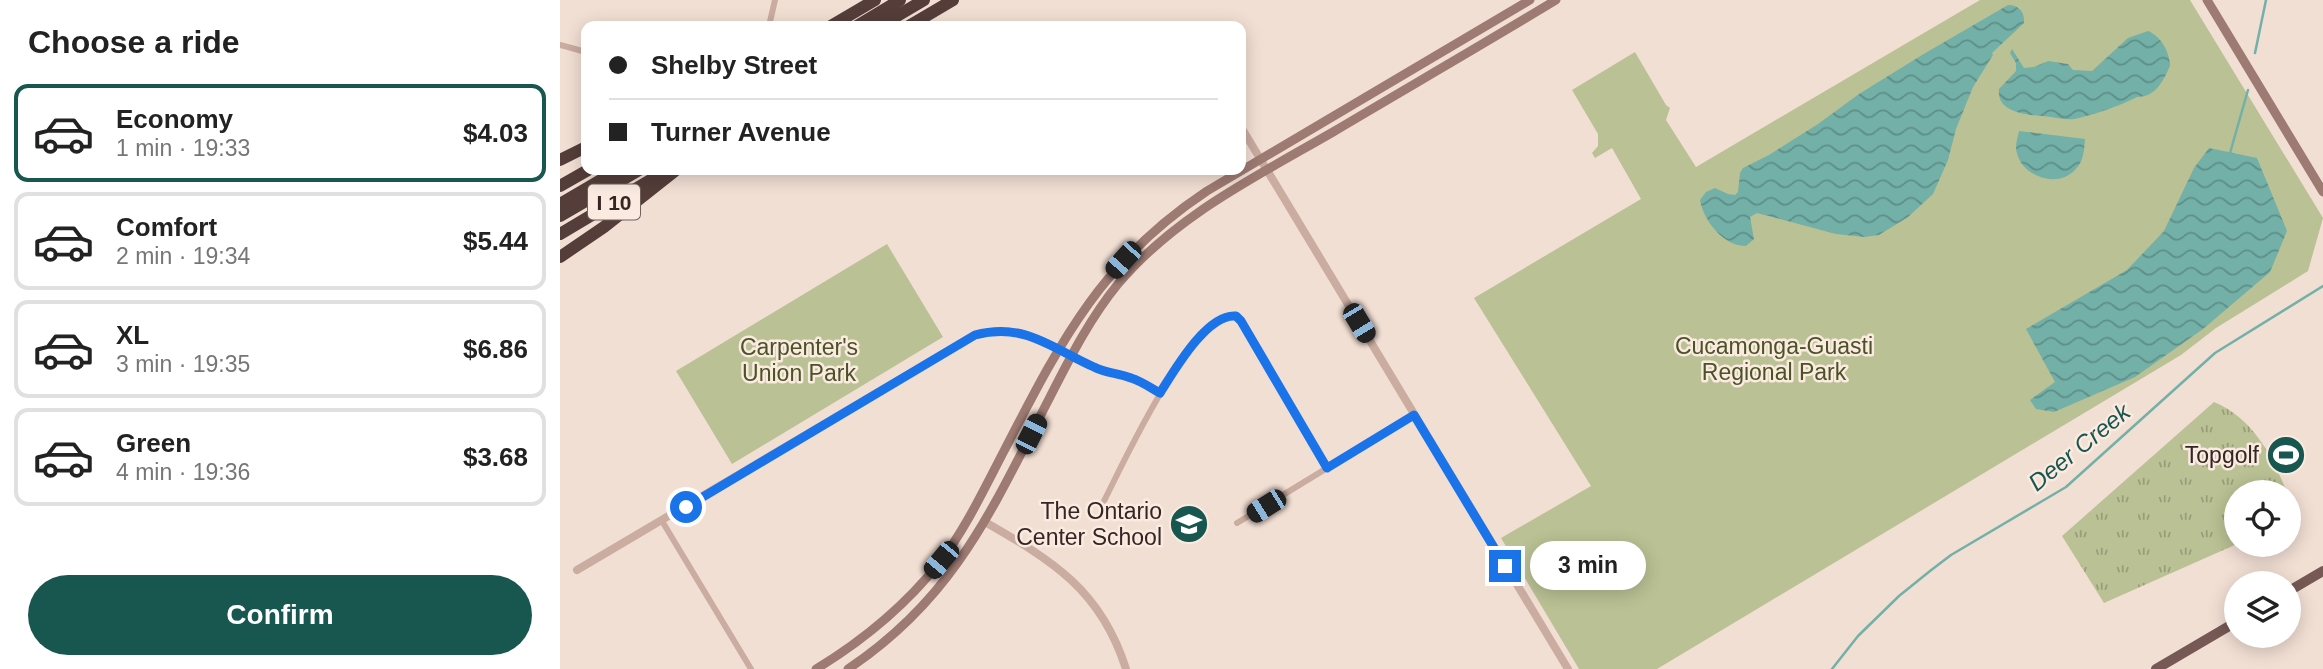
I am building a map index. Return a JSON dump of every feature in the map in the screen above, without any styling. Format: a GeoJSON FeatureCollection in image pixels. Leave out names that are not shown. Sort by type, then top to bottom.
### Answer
{"type":"FeatureCollection","features":[{"type":"Feature","properties":{"kind":"highway"},"geometry":{"type":"LineString","coordinates":[[839,21],[875,0]]}},
{"type":"Feature","properties":{"kind":"highway"},"geometry":{"type":"LineString","coordinates":[[865,21],[900,0]]}},
{"type":"Feature","properties":{"kind":"highway"},"geometry":{"type":"LineString","coordinates":[[889,21],[925,0]]}},
{"type":"Feature","properties":{"kind":"highway"},"geometry":{"type":"LineString","coordinates":[[917,21],[953,0]]}},
{"type":"Feature","properties":{"kind":"highway"},"geometry":{"type":"LineString","coordinates":[[560,160],[581,150]]}},
{"type":"Feature","properties":{"kind":"highway","name":"I 10"},"geometry":{"type":"LineString","coordinates":[[560,186],[581,174]]}},
{"type":"Feature","properties":{"kind":"highway"},"geometry":{"type":"LineString","coordinates":[[560,204],[609,175]]}},
{"type":"Feature","properties":{"kind":"highway"},"geometry":{"type":"LineString","coordinates":[[560,216],[630,175]]}},
{"type":"Feature","properties":{"kind":"highway","name":"I 10"},"geometry":{"type":"LineString","coordinates":[[560,234],[660,175]]}},
{"type":"Feature","properties":{"kind":"highway"},"geometry":{"type":"LineString","coordinates":[[560,257],[604,227],[670,175]]}},
{"type":"Feature","properties":{"kind":"main road"},"geometry":{"type":"LineString","coordinates":[[1246,168],[1530,0]]}},
{"type":"Feature","properties":{"kind":"main road"},"geometry":{"type":"LineString","coordinates":[[848,669],[890,638],[925,605],[956,568],[985,522],[1093,317],[1119,284],[1157,245],[1211,203],[1556,0]]}},
{"type":"Feature","properties":{"kind":"main road"},"geometry":{"type":"LineString","coordinates":[[2207,0],[2323,192]]}},
{"type":"Feature","properties":{"kind":"main road"},"geometry":{"type":"LineString","coordinates":[[816,669],[858,642],[896,610],[941,560],[971,514],[1058,349],[1088,302],[1133,248],[1191,201],[1234,175]]}},
{"type":"Feature","properties":{"kind":"main road"},"geometry":{"type":"LineString","coordinates":[[971,514],[985,522]]}},
{"type":"Feature","properties":{"kind":"main road"},"geometry":{"type":"LineString","coordinates":[[2301,584],[2323,571]]}},
{"type":"Feature","properties":{"kind":"main road"},"geometry":{"type":"LineString","coordinates":[[2156,669],[2224,629]]}},
{"type":"Feature","properties":{"kind":"street"},"geometry":{"type":"LineString","coordinates":[[770,21],[775,0]]}},
{"type":"Feature","properties":{"kind":"street"},"geometry":{"type":"LineString","coordinates":[[560,46],[581,51]]}},
{"type":"Feature","properties":{"kind":"street"},"geometry":{"type":"LineString","coordinates":[[1246,135],[1567,669]]}},
{"type":"Feature","properties":{"kind":"street"},"geometry":{"type":"LineString","coordinates":[[1104,501],[1160,393],[1197,340],[1218,320],[1229,316],[1236,316],[1327,468]]}},
{"type":"Feature","properties":{"kind":"street"},"geometry":{"type":"LineString","coordinates":[[577,570],[975,335],[991,331],[1020,332],[1096,369],[1131,378],[1160,393]]}},
{"type":"Feature","properties":{"kind":"street"},"geometry":{"type":"LineString","coordinates":[[1237,523],[1414,415]]}},
{"type":"Feature","properties":{"kind":"street"},"geometry":{"type":"LineString","coordinates":[[662,521],[751,669]]}},
{"type":"Feature","properties":{"kind":"street"},"geometry":{"type":"LineString","coordinates":[[985,522],[1049,560],[1073,581],[1104,621],[1126,669]]}},
{"type":"Feature","properties":{"kind":"green space","name":"Cucamonga-Guasti Regional Park"},"geometry":{"type":"Polygon","coordinates":[[[1980,0],[2190,0],[2323,218],[2308,271],[2216,328],[2181,355],[1657,669],[1579,669],[1501,538],[1591,486],[1474,298],[1641,199],[1612,148],[1595,158],[1592,153],[1598,146],[1598,134],[1572,90],[1635,52],[1670,108],[1666,120],[1696,167],[1980,0]]]}},
{"type":"Feature","properties":{"kind":"green space","name":"Carpenter's Union Park"},"geometry":{"type":"Polygon","coordinates":[[[887,244],[943,337],[732,464],[676,371],[887,244]]]}},
{"type":"Feature","properties":{"kind":"green space"},"geometry":{"type":"Polygon","coordinates":[[[2214,402],[2228,409],[2250,428],[2268,452],[2282,480],[2224,480],[2224,550],[2104,603],[2062,536],[2214,402]]]}},
{"type":"Feature","properties":{"kind":"water"},"geometry":{"type":"Polygon","coordinates":[[[2008,5],[2020,10],[2024,23],[1992,53],[1973,87],[1956,129],[1948,160],[1933,194],[1908,217],[1879,235],[1864,237],[1836,234],[1757,213],[1750,217],[1754,239],[1746,246],[1730,242],[1716,231],[1702,208],[1700,200],[1706,192],[1715,188],[1735,195],[1743,168],[1769,155],[1859,94],[2008,5]]]}},
{"type":"Feature","properties":{"kind":"water"},"geometry":{"type":"Polygon","coordinates":[[[2148,31],[2164,46],[2170,66],[2161,82],[2149,94],[2101,112],[2072,119],[2017,112],[2009,109],[2000,98],[1999,89],[2016,71],[2016,63],[2010,53],[2012,49],[2024,68],[2048,61],[2068,64],[2073,70],[2092,71],[2128,38],[2148,31]]]}},
{"type":"Feature","properties":{"kind":"water"},"geometry":{"type":"Polygon","coordinates":[[[2019,131],[2085,139],[2080,163],[2067,176],[2058,179],[2048,179],[2030,172],[2018,157],[2016,147],[2019,131]]]}},
{"type":"Feature","properties":{"kind":"water"},"geometry":{"type":"Polygon","coordinates":[[[2209,148],[2257,158],[2287,231],[2270,272],[2203,329],[2135,377],[2054,412],[2036,409],[2030,400],[2055,382],[2026,329],[2127,270],[2164,231],[2194,168],[2209,148]]]}},
{"type":"Feature","properties":{"kind":"waterway"},"geometry":{"type":"LineString","coordinates":[[2255,53],[2266,0]]}},
{"type":"Feature","properties":{"kind":"waterway"},"geometry":{"type":"LineString","coordinates":[[2230,153],[2248,90]]}},
{"type":"Feature","properties":{"kind":"waterway","name":"Deer Creek"},"geometry":{"type":"LineString","coordinates":[[1832,669],[1858,636],[1899,596],[1930,571],[1951,555],[2066,487],[2215,353],[2323,286]]}},
{"type":"Feature","properties":{"kind":"place","name":"Topgolf"},"geometry":{"type":"Point","coordinates":[2286,455]}},
{"type":"Feature","properties":{"kind":"place","name":"The Ontario Center School"},"geometry":{"type":"Point","coordinates":[1189,524]}},
{"type":"Feature","properties":{"kind":"route"},"geometry":{"type":"LineString","coordinates":[[686,507],[975,335],[1006,330],[1036,337],[1096,369],[1131,378],[1160,393],[1197,340],[1218,320],[1236,316],[1327,468],[1414,415],[1505,566]]}}]}
